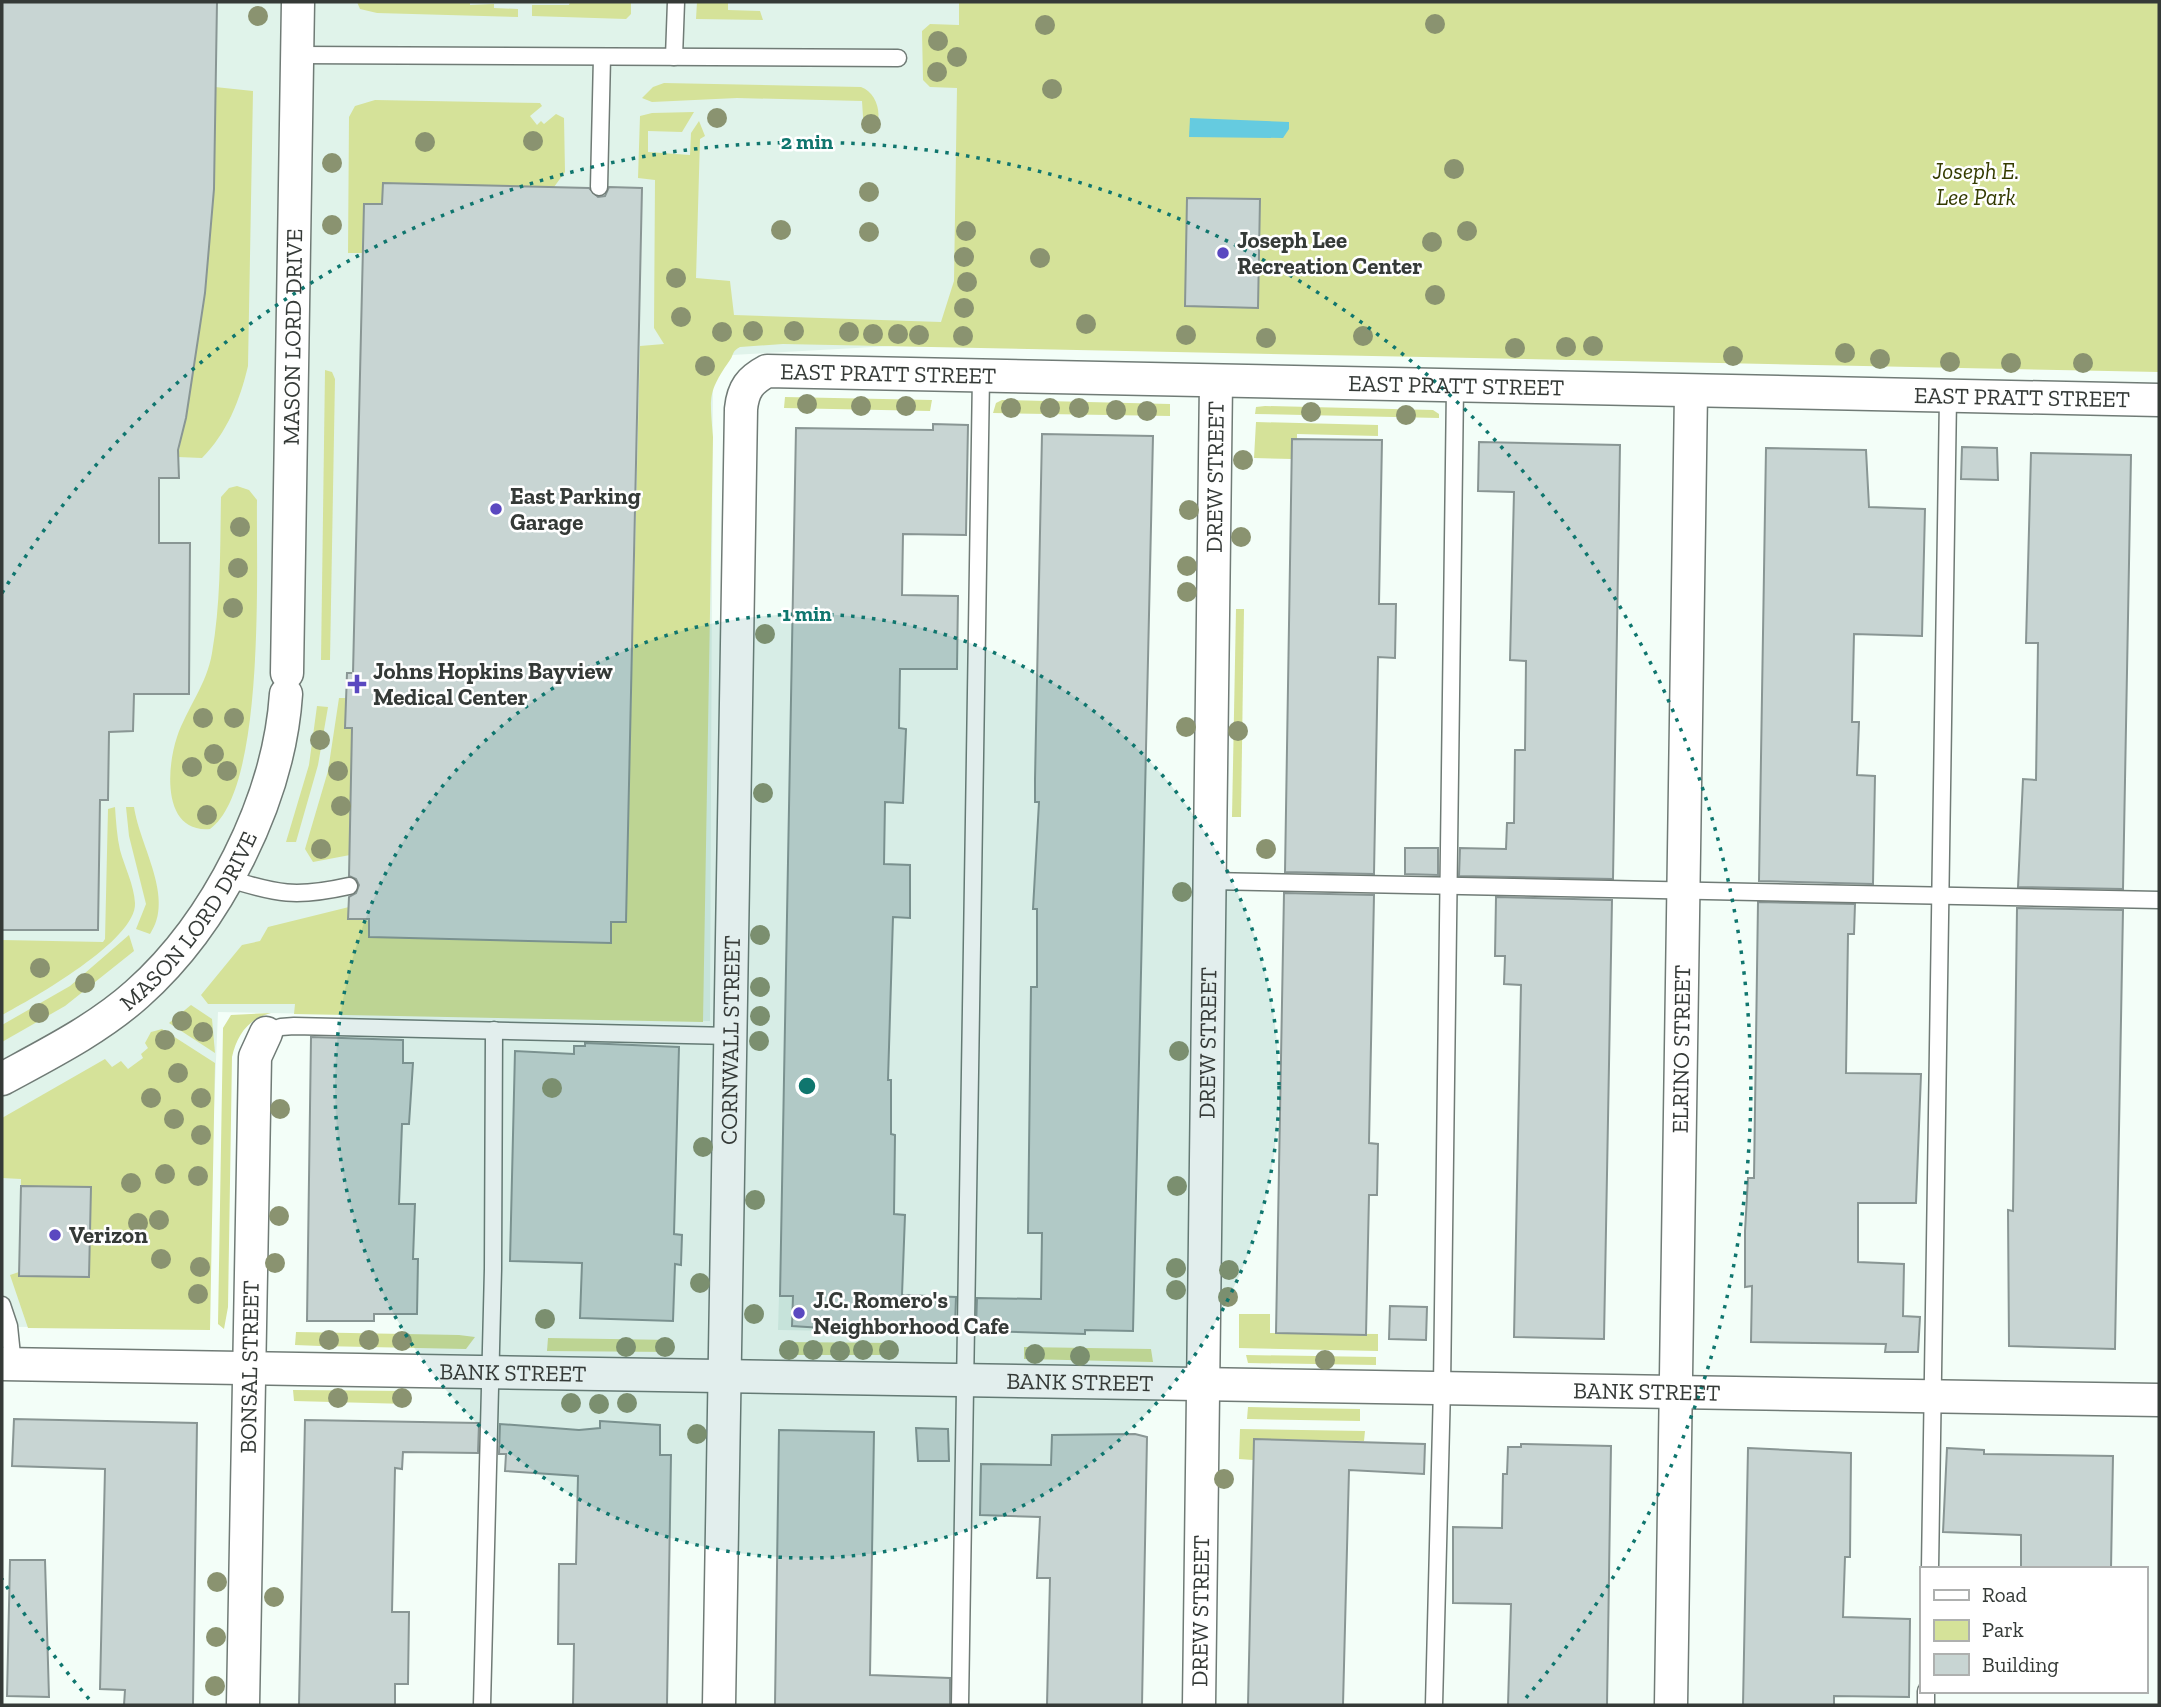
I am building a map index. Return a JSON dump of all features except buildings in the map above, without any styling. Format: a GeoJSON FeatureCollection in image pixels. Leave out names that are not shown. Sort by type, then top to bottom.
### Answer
{"type":"FeatureCollection","features":[{"type":"Feature","properties":{"kind":"street","name":"MASON LORD DRIVE"},"geometry":{"type":"LineString","coordinates":[[2,1079],[64,1046],[136,995],[185,942],[226,878],[265,798],[277,753],[286,684],[298,2]]}},
{"type":"Feature","properties":{"kind":"street","name":"EAST PRATT STREET"},"geometry":{"type":"LineString","coordinates":[[753,378],[768,371],[2159,400]]}},
{"type":"Feature","properties":{"kind":"street","name":"CORNWALL STREET"},"geometry":{"type":"LineString","coordinates":[[719,1705],[741,409],[745,388],[753,378]]}},
{"type":"Feature","properties":{"kind":"street","name":"DREW STREET"},"geometry":{"type":"LineString","coordinates":[[1199,1705],[1216,382]]}},
{"type":"Feature","properties":{"kind":"street","name":"ELRINO STREET"},"geometry":{"type":"LineString","coordinates":[[1671,1705],[1678,1391],[1691,392]]}},
{"type":"Feature","properties":{"kind":"street","name":"BONSAL STREET"},"geometry":{"type":"LineString","coordinates":[[243,1705],[255,1057],[266,1033]]}},
{"type":"Feature","properties":{"kind":"street","name":"BANK STREET"},"geometry":{"type":"LineString","coordinates":[[7,1364],[2159,1400]]}},
{"type":"Feature","properties":{"kind":"lane"},"geometry":{"type":"LineString","coordinates":[[674,57],[676,2]]}},
{"type":"Feature","properties":{"kind":"lane"},"geometry":{"type":"LineString","coordinates":[[297,55],[898,58]]}},
{"type":"Feature","properties":{"kind":"lane"},"geometry":{"type":"LineString","coordinates":[[599,187],[602,57]]}},
{"type":"Feature","properties":{"kind":"lane"},"geometry":{"type":"LineString","coordinates":[[960,1705],[981,376]]}},
{"type":"Feature","properties":{"kind":"lane"},"geometry":{"type":"LineString","coordinates":[[1434,1705],[1442,1387],[1455,387]]}},
{"type":"Feature","properties":{"kind":"lane"},"geometry":{"type":"LineString","coordinates":[[1930,1567],[1948,397]]}},
{"type":"Feature","properties":{"kind":"lane"},"geometry":{"type":"LineString","coordinates":[[226,878],[277,894],[312,894],[349,886]]}},
{"type":"Feature","properties":{"kind":"lane"},"geometry":{"type":"LineString","coordinates":[[1209,881],[2159,900]]}},
{"type":"Feature","properties":{"kind":"lane"},"geometry":{"type":"LineString","coordinates":[[266,1033],[293,1026],[731,1036]]}},
{"type":"Feature","properties":{"kind":"lane"},"geometry":{"type":"LineString","coordinates":[[482,1705],[489,1371],[494,1269],[494,1030]]}},
{"type":"Feature","properties":{"kind":"lane"},"geometry":{"type":"LineString","coordinates":[[2,1305],[9,1326],[7,1364]]}},
{"type":"Feature","properties":{"kind":"shaded area","name":"Johns Hopkins Bayview Medical Center"},"geometry":{"type":"Polygon","coordinates":[[[2,2],[995,2],[981,341],[713,356],[710,1021],[218,1012],[205,1326],[2,1327],[2,2]]]}},
{"type":"Feature","properties":{"kind":"shaded area"},"geometry":{"type":"Polygon","coordinates":[[[779,1296],[951,1298],[950,1333],[778,1330],[779,1296]]]}},
{"type":"Feature","properties":{"kind":"green space"},"geometry":{"type":"Polygon","coordinates":[[[357,2],[494,4],[494,8],[518,9],[518,17],[377,13],[360,9],[357,2]]]}},
{"type":"Feature","properties":{"kind":"green space"},"geometry":{"type":"Polygon","coordinates":[[[570,2],[631,2],[631,14],[626,19],[532,16],[532,5],[569,5],[570,2]]]}},
{"type":"Feature","properties":{"kind":"green space"},"geometry":{"type":"Polygon","coordinates":[[[697,2],[728,2],[728,10],[760,11],[763,20],[696,19],[697,2]]]}},
{"type":"Feature","properties":{"kind":"green space","name":"Joseph E. Lee Park"},"geometry":{"type":"Polygon","coordinates":[[[959,2],[2159,2],[2159,372],[783,344],[740,347],[734,351],[717,380],[711,404],[713,437],[703,1022],[294,1014],[295,1004],[208,1004],[201,995],[242,945],[260,941],[268,927],[349,907],[349,919],[611,942],[611,922],[626,922],[640,346],[664,344],[654,328],[655,180],[638,178],[640,116],[652,113],[694,112],[682,132],[648,131],[648,152],[690,155],[691,133],[699,121],[705,136],[700,139],[696,278],[730,281],[734,315],[941,322],[954,281],[957,88],[930,87],[923,80],[922,31],[930,24],[959,25],[959,2]]]}},
{"type":"Feature","properties":{"kind":"green space"},"geometry":{"type":"Polygon","coordinates":[[[664,83],[861,87],[872,95],[878,107],[878,121],[871,133],[864,132],[862,101],[737,98],[652,102],[642,98],[653,87],[664,83]]]}},
{"type":"Feature","properties":{"kind":"green space"},"geometry":{"type":"Polygon","coordinates":[[[215,87],[253,91],[248,366],[241,391],[219,438],[202,458],[178,457],[205,293],[214,189],[215,87]]]}},
{"type":"Feature","properties":{"kind":"green space"},"geometry":{"type":"Polygon","coordinates":[[[375,100],[540,103],[542,106],[530,116],[537,125],[541,121],[544,124],[556,114],[564,118],[565,172],[554,187],[383,183],[382,204],[364,205],[362,253],[348,253],[349,117],[355,106],[375,100]]]}},
{"type":"Feature","properties":{"kind":"green space"},"geometry":{"type":"Polygon","coordinates":[[[325,370],[332,372],[335,379],[330,660],[321,660],[325,370]]]}},
{"type":"Feature","properties":{"kind":"green space"},"geometry":{"type":"Polygon","coordinates":[[[785,397],[932,400],[930,411],[784,408],[785,397]]]}},
{"type":"Feature","properties":{"kind":"green space"},"geometry":{"type":"Polygon","coordinates":[[[1002,400],[1170,404],[1170,416],[993,413],[996,403],[1002,400]]]}},
{"type":"Feature","properties":{"kind":"green space"},"geometry":{"type":"Polygon","coordinates":[[[1256,407],[1433,410],[1439,414],[1439,418],[1255,414],[1256,407]]]}},
{"type":"Feature","properties":{"kind":"green space"},"geometry":{"type":"Polygon","coordinates":[[[1256,422],[1378,425],[1378,436],[1297,434],[1297,439],[1292,439],[1292,459],[1254,458],[1256,422]]]}},
{"type":"Feature","properties":{"kind":"green space"},"geometry":{"type":"Polygon","coordinates":[[[237,486],[249,490],[257,500],[256,623],[249,725],[241,770],[228,806],[210,829],[195,828],[183,821],[176,810],[170,782],[171,766],[177,737],[209,664],[219,595],[221,497],[229,488],[237,486]]]}},
{"type":"Feature","properties":{"kind":"green space"},"geometry":{"type":"Polygon","coordinates":[[[1236,609],[1244,609],[1241,817],[1232,817],[1236,609]]]}},
{"type":"Feature","properties":{"kind":"green space"},"geometry":{"type":"Polygon","coordinates":[[[339,698],[346,698],[345,728],[352,728],[350,855],[313,862],[305,849],[328,771],[339,698]]]}},
{"type":"Feature","properties":{"kind":"green space"},"geometry":{"type":"Polygon","coordinates":[[[317,706],[328,707],[318,765],[296,842],[286,842],[309,765],[317,706]]]}},
{"type":"Feature","properties":{"kind":"green space"},"geometry":{"type":"Polygon","coordinates":[[[115,807],[120,850],[134,896],[131,918],[119,934],[80,967],[2,1015],[2,940],[103,942],[105,939],[108,809],[115,807]]]}},
{"type":"Feature","properties":{"kind":"green space"},"geometry":{"type":"Polygon","coordinates":[[[126,807],[134,807],[158,889],[157,920],[150,934],[136,929],[146,904],[129,836],[126,807]]]}},
{"type":"Feature","properties":{"kind":"green space"},"geometry":{"type":"Polygon","coordinates":[[[129,935],[134,951],[65,1006],[2,1042],[2,1025],[70,986],[129,935]]]}},
{"type":"Feature","properties":{"kind":"green space"},"geometry":{"type":"Polygon","coordinates":[[[191,1005],[212,1019],[215,1053],[169,1023],[191,1005]]]}},
{"type":"Feature","properties":{"kind":"green space"},"geometry":{"type":"Polygon","coordinates":[[[271,1013],[256,1019],[245,1029],[232,1057],[228,1307],[224,1329],[218,1324],[223,1028],[231,1015],[271,1013]]]}},
{"type":"Feature","properties":{"kind":"green space"},"geometry":{"type":"Polygon","coordinates":[[[162,1029],[215,1063],[210,1330],[28,1328],[10,1275],[19,1272],[89,1277],[91,1188],[21,1186],[21,1179],[2,1178],[2,1118],[105,1059],[112,1067],[121,1061],[128,1069],[143,1058],[141,1054],[148,1048],[145,1043],[151,1032],[162,1029]]]}},
{"type":"Feature","properties":{"kind":"green space"},"geometry":{"type":"Polygon","coordinates":[[[1239,1314],[1270,1314],[1270,1333],[1378,1334],[1378,1351],[1239,1348],[1239,1314]]]}},
{"type":"Feature","properties":{"kind":"green space"},"geometry":{"type":"Polygon","coordinates":[[[296,1332],[475,1337],[466,1349],[320,1346],[295,1345],[296,1332]]]}},
{"type":"Feature","properties":{"kind":"green space"},"geometry":{"type":"Polygon","coordinates":[[[548,1338],[673,1340],[671,1352],[547,1351],[548,1338]]]}},
{"type":"Feature","properties":{"kind":"green space"},"geometry":{"type":"Polygon","coordinates":[[[894,1343],[897,1355],[782,1355],[781,1344],[894,1343]]]}},
{"type":"Feature","properties":{"kind":"green space"},"geometry":{"type":"Polygon","coordinates":[[[1024,1347],[1151,1349],[1153,1362],[1024,1359],[1024,1347]]]}},
{"type":"Feature","properties":{"kind":"green space"},"geometry":{"type":"Polygon","coordinates":[[[1246,1355],[1376,1357],[1376,1365],[1248,1363],[1246,1355]]]}},
{"type":"Feature","properties":{"kind":"green space"},"geometry":{"type":"Polygon","coordinates":[[[293,1390],[409,1391],[408,1404],[294,1401],[293,1390]]]}},
{"type":"Feature","properties":{"kind":"green space"},"geometry":{"type":"Polygon","coordinates":[[[1248,1407],[1360,1409],[1360,1421],[1247,1419],[1248,1407]]]}},
{"type":"Feature","properties":{"kind":"green space"},"geometry":{"type":"Polygon","coordinates":[[[1240,1429],[1365,1431],[1364,1441],[1254,1439],[1253,1460],[1239,1459],[1240,1429]]]}},
{"type":"Feature","properties":{"kind":"water"},"geometry":{"type":"Polygon","coordinates":[[[1190,118],[1289,122],[1289,129],[1283,138],[1189,137],[1190,118]]]}},
{"type":"Feature","properties":{"kind":"place","name":"Joseph Lee Recreation Center"},"geometry":{"type":"Point","coordinates":[1223,253]}},
{"type":"Feature","properties":{"kind":"place","name":"East Parking Garage"},"geometry":{"type":"Point","coordinates":[496,509]}},
{"type":"Feature","properties":{"kind":"place","name":"Johns Hopkins Bayview Medical Center"},"geometry":{"type":"Point","coordinates":[357,684]}},
{"type":"Feature","properties":{"kind":"place","name":"Verizon"},"geometry":{"type":"Point","coordinates":[55,1235]}},
{"type":"Feature","properties":{"kind":"place","name":"J.C. Romero's Neighborhood Cafe"},"geometry":{"type":"Point","coordinates":[799,1313]}}]}
